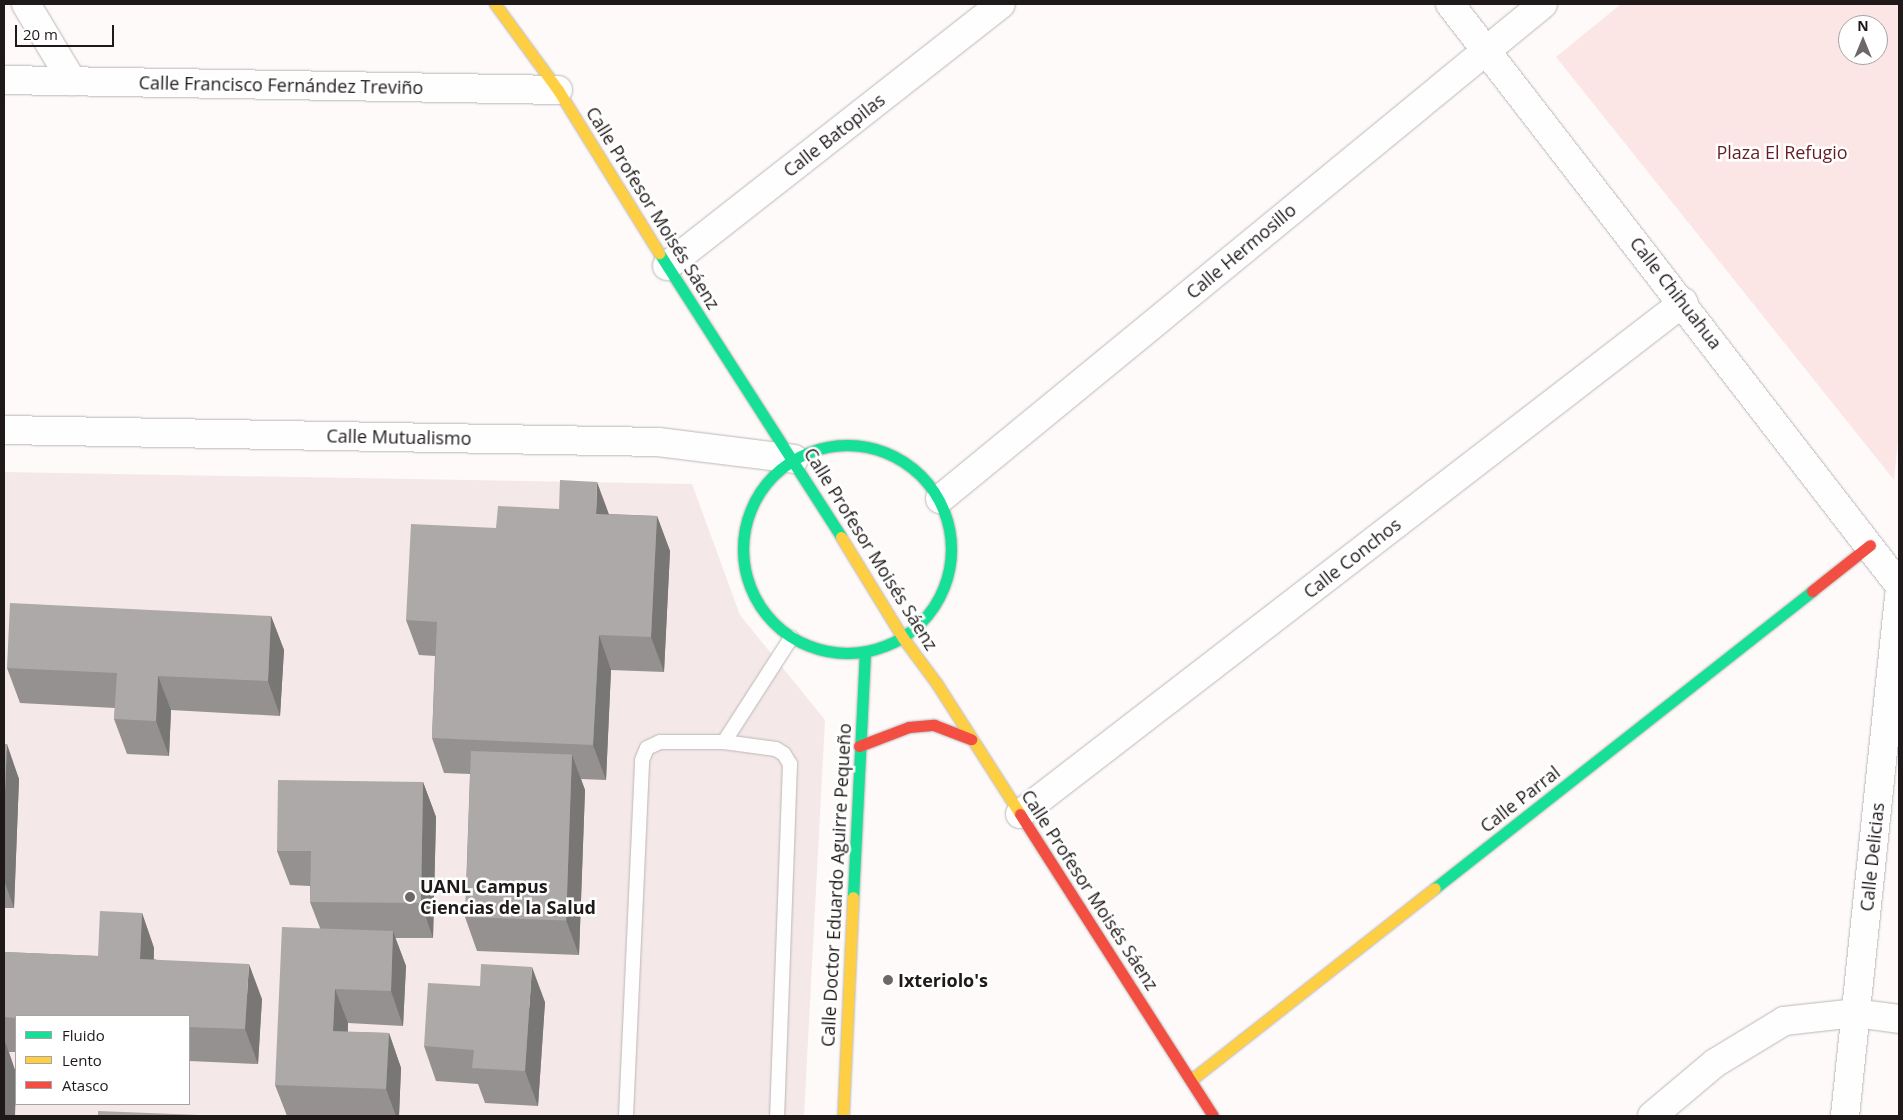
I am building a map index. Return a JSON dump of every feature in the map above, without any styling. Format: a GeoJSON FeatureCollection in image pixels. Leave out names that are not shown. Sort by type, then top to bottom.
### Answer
{"type":"FeatureCollection","features":[{"type":"Feature","properties":{"kind":"street"},"geometry":{"type":"LineString","coordinates":[[26,4],[72,81]]}},
{"type":"Feature","properties":{"kind":"street","name":"Calle Profesor Moisés Sáenz"},"geometry":{"type":"LineString","coordinates":[[495,4],[558,90],[666,266],[794,459],[903,638],[1020,814],[1213,1116]]}},
{"type":"Feature","properties":{"kind":"street","name":"Calle Batopilas"},"geometry":{"type":"LineString","coordinates":[[666,266],[1001,4]]}},
{"type":"Feature","properties":{"kind":"street","name":"Calle Chihuahua"},"geometry":{"type":"LineString","coordinates":[[1450,4],[1684,302],[1899,585]]}},
{"type":"Feature","properties":{"kind":"street","name":"Calle Hermosillo"},"geometry":{"type":"LineString","coordinates":[[940,500],[1543,4]]}},
{"type":"Feature","properties":{"kind":"street","name":"Calle Francisco Fernández Treviño"},"geometry":{"type":"LineString","coordinates":[[4,80],[558,90]]}},
{"type":"Feature","properties":{"kind":"street","name":"Calle Conchos"},"geometry":{"type":"LineString","coordinates":[[1020,814],[1684,302]]}},
{"type":"Feature","properties":{"kind":"street","name":"Calle Mutualismo"},"geometry":{"type":"LineString","coordinates":[[4,430],[658,442],[794,459]]}},
{"type":"Feature","properties":{"kind":"street"},"geometry":{"type":"LineString","coordinates":[[848,444],[876,448],[901,460],[923,477],[940,500],[950,529],[952,560],[944,590],[927,617],[903,638],[865,655],[818,650],[791,638],[768,619],[752,594],[743,566],[743,536],[750,507],[766,482],[794,459],[820,448],[848,444]]}},
{"type":"Feature","properties":{"kind":"street","name":"Calle Parral"},"geometry":{"type":"LineString","coordinates":[[1191,1080],[1870,545]]}},
{"type":"Feature","properties":{"kind":"street","name":"Calle Delicias"},"geometry":{"type":"LineString","coordinates":[[1845,1116],[1899,597]]}},
{"type":"Feature","properties":{"kind":"street","name":"Calle Doctor Eduardo Aguirre Pequeño"},"geometry":{"type":"LineString","coordinates":[[843,1116],[859,746],[865,655]]}},
{"type":"Feature","properties":{"kind":"street"},"geometry":{"type":"LineString","coordinates":[[859,746],[908,727],[934,725],[971,739]]}},
{"type":"Feature","properties":{"kind":"street"},"geometry":{"type":"LineString","coordinates":[[1652,1116],[1715,1063],[1784,1021],[1855,1013],[1899,1019]]}},
{"type":"Feature","properties":{"kind":"lane"},"geometry":{"type":"LineString","coordinates":[[724,742],[791,638]]}},
{"type":"Feature","properties":{"kind":"lane"},"geometry":{"type":"LineString","coordinates":[[626,1116],[642,760],[647,748],[660,742],[724,742],[776,749],[784,754],[790,764],[777,1116]]}},
{"type":"Feature","properties":{"kind":"shaded area","name":"UANL Campus Ciencias de la Salud"},"geometry":{"type":"Polygon","coordinates":[[[4,472],[692,484],[740,615],[825,720],[804,1116],[4,1116],[4,472]]]}},
{"type":"Feature","properties":{"kind":"green space","name":"Plaza El Refugio"},"geometry":{"type":"Polygon","coordinates":[[[1621,4],[1899,4],[1899,430],[1894,480],[1556,57],[1621,4]]]}},
{"type":"Feature","properties":{"kind":"building"},"geometry":{"type":"Polygon","coordinates":[[[560,480],[597,482],[596,514],[657,516],[651,637],[599,635],[593,745],[432,738],[437,622],[406,620],[411,524],[496,528],[498,506],[559,509],[560,480]]]}},
{"type":"Feature","properties":{"kind":"building"},"geometry":{"type":"Polygon","coordinates":[[[10,603],[271,616],[268,681],[158,676],[156,721],[114,719],[117,673],[7,668],[10,603]]]}},
{"type":"Feature","properties":{"kind":"building"},"geometry":{"type":"Polygon","coordinates":[[[4,744],[7,744],[4,816],[4,744]]]}},
{"type":"Feature","properties":{"kind":"building"},"geometry":{"type":"Polygon","coordinates":[[[471,751],[572,755],[566,920],[465,917],[471,751]]]}},
{"type":"Feature","properties":{"kind":"building"},"geometry":{"type":"Polygon","coordinates":[[[278,780],[423,782],[421,903],[310,902],[311,851],[277,851],[278,780]]]}},
{"type":"Feature","properties":{"kind":"building"},"geometry":{"type":"Polygon","coordinates":[[[100,911],[142,913],[140,959],[249,964],[245,1029],[190,1027],[190,1015],[15,1015],[15,1018],[4,1017],[4,952],[98,956],[100,911]]]}},
{"type":"Feature","properties":{"kind":"building"},"geometry":{"type":"Polygon","coordinates":[[[282,927],[393,931],[391,991],[335,989],[333,1031],[389,1033],[386,1089],[275,1085],[282,927]]]}},
{"type":"Feature","properties":{"kind":"building"},"geometry":{"type":"Polygon","coordinates":[[[481,964],[532,967],[525,1071],[472,1068],[474,1050],[424,1046],[428,983],[480,986],[481,964]]]}},
{"type":"Feature","properties":{"kind":"building"},"geometry":{"type":"Polygon","coordinates":[[[98,1111],[225,1116],[98,1116],[98,1111]]]}},
{"type":"Feature","properties":{"kind":"traffic: fast"},"geometry":{"type":"LineString","coordinates":[[659,253],[841,537]]}},
{"type":"Feature","properties":{"kind":"traffic: fast"},"geometry":{"type":"LineString","coordinates":[[837,445],[857,445],[877,449],[896,457],[921,475],[934,491],[943,509],[951,539],[951,549],[947,579],[943,589],[934,607],[921,623],[905,636],[877,649],[857,653],[837,653],[817,649],[798,641],[781,630],[766,615],[755,598],[747,579],[743,559],[743,539],[747,519],[755,500],[766,483],[781,468],[798,457],[817,449],[837,445]]}},
{"type":"Feature","properties":{"kind":"traffic: fast"},"geometry":{"type":"LineString","coordinates":[[1435,888],[1812,591]]}},
{"type":"Feature","properties":{"kind":"traffic: fast"},"geometry":{"type":"LineString","coordinates":[[853,897],[865,655]]}},
{"type":"Feature","properties":{"kind":"traffic: slow"},"geometry":{"type":"LineString","coordinates":[[495,4],[558,90],[659,253]]}},
{"type":"Feature","properties":{"kind":"traffic: slow"},"geometry":{"type":"LineString","coordinates":[[841,537],[903,638],[937,684],[1020,814]]}},
{"type":"Feature","properties":{"kind":"traffic: slow"},"geometry":{"type":"LineString","coordinates":[[1191,1080],[1435,888]]}},
{"type":"Feature","properties":{"kind":"traffic: slow"},"geometry":{"type":"LineString","coordinates":[[843,1116],[853,897]]}},
{"type":"Feature","properties":{"kind":"traffic: jam"},"geometry":{"type":"LineString","coordinates":[[1812,591],[1870,545]]}},
{"type":"Feature","properties":{"kind":"traffic: jam"},"geometry":{"type":"LineString","coordinates":[[859,746],[909,727],[934,725],[971,739]]}},
{"type":"Feature","properties":{"kind":"traffic: jam"},"geometry":{"type":"LineString","coordinates":[[1020,814],[1213,1116]]}},
{"type":"Feature","properties":{"kind":"place","name":"UANL Campus Ciencias de la Salud"},"geometry":{"type":"Point","coordinates":[410,897]}},
{"type":"Feature","properties":{"kind":"place","name":"Ixteriolo's"},"geometry":{"type":"Point","coordinates":[888,980]}}]}
